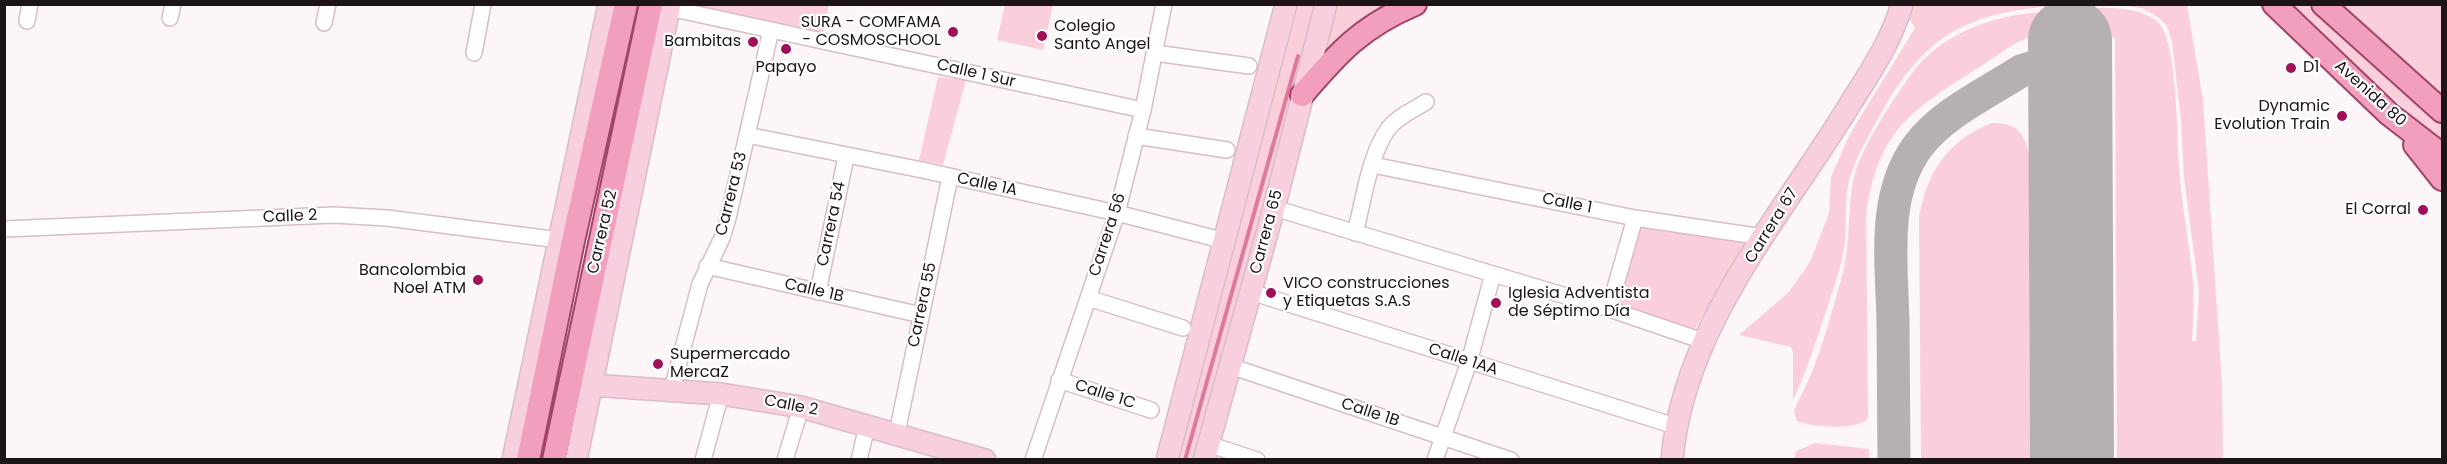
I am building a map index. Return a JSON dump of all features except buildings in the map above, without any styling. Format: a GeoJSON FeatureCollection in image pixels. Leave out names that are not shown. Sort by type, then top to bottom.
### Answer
{"type":"FeatureCollection","features":[{"type":"Feature","properties":{"kind":"main road","name":"Carrera 52"},"geometry":{"type":"LineString","coordinates":[[521,457],[596,104],[626,4]]}},
{"type":"Feature","properties":{"kind":"main road"},"geometry":{"type":"LineString","coordinates":[[1302,95],[1338,53],[1357,37],[1378,21],[1415,4]]}},
{"type":"Feature","properties":{"kind":"main road","name":"Avenida 80"},"geometry":{"type":"LineString","coordinates":[[2274,4],[2389,114],[2442,155]]}},
{"type":"Feature","properties":{"kind":"main road"},"geometry":{"type":"LineString","coordinates":[[2322,4],[2442,111]]}},
{"type":"Feature","properties":{"kind":"main road","name":"Carrera 52"},"geometry":{"type":"LineString","coordinates":[[554,459],[599,244],[626,172],[663,6]]}},
{"type":"Feature","properties":{"kind":"main road"},"geometry":{"type":"LineString","coordinates":[[2389,114],[2442,179]]}},
{"type":"Feature","properties":{"kind":"street"},"geometry":{"type":"LineString","coordinates":[[27,21],[30,4]]}},
{"type":"Feature","properties":{"kind":"street"},"geometry":{"type":"LineString","coordinates":[[324,23],[328,4]]}},
{"type":"Feature","properties":{"kind":"street"},"geometry":{"type":"LineString","coordinates":[[474,53],[483,4]]}},
{"type":"Feature","properties":{"kind":"street","name":"Carrera 52"},"geometry":{"type":"LineString","coordinates":[[596,104],[609,4]]}},
{"type":"Feature","properties":{"kind":"street","name":"Carrera 56"},"geometry":{"type":"LineString","coordinates":[[1033,459],[1117,213],[1143,110],[1164,4]]}},
{"type":"Feature","properties":{"kind":"street"},"geometry":{"type":"LineString","coordinates":[[1167,459],[1286,4]]}},
{"type":"Feature","properties":{"kind":"street","name":"Carrera 65"},"geometry":{"type":"LineString","coordinates":[[1206,452],[1274,208],[1326,4]]}},
{"type":"Feature","properties":{"kind":"street","name":"Carrera 67"},"geometry":{"type":"LineString","coordinates":[[1672,459],[1675,426],[1703,341],[1763,237],[1890,40],[1902,4]]}},
{"type":"Feature","properties":{"kind":"street","name":"Calle 1 Sur"},"geometry":{"type":"LineString","coordinates":[[663,6],[1143,110]]}},
{"type":"Feature","properties":{"kind":"street","name":"Carrera 53"},"geometry":{"type":"LineString","coordinates":[[672,389],[700,284],[722,238],[771,30]]}},
{"type":"Feature","properties":{"kind":"street"},"geometry":{"type":"LineString","coordinates":[[1155,53],[1249,66]]}},
{"type":"Feature","properties":{"kind":"street"},"geometry":{"type":"LineString","coordinates":[[1355,233],[1373,165],[1389,128],[1426,102]]}},
{"type":"Feature","properties":{"kind":"street","name":"Calle 1A"},"geometry":{"type":"LineString","coordinates":[[747,135],[1117,213],[1225,241]]}},
{"type":"Feature","properties":{"kind":"street"},"geometry":{"type":"LineString","coordinates":[[1136,136],[1227,150]]}},
{"type":"Feature","properties":{"kind":"street","name":"Carrera 54"},"geometry":{"type":"LineString","coordinates":[[818,292],[846,157]]}},
{"type":"Feature","properties":{"kind":"street","name":"Calle 1"},"geometry":{"type":"LineString","coordinates":[[1373,165],[1635,218],[1763,237]]}},
{"type":"Feature","properties":{"kind":"street","name":"Carrera 52"},"geometry":{"type":"LineString","coordinates":[[576,459],[591,385],[626,172]]}},
{"type":"Feature","properties":{"kind":"street","name":"Carrera 55"},"geometry":{"type":"LineString","coordinates":[[897,433],[950,177]]}},
{"type":"Feature","properties":{"kind":"street"},"geometry":{"type":"LineString","coordinates":[[1274,208],[1609,309],[1703,341]]}},
{"type":"Feature","properties":{"kind":"street","name":"Calle 2"},"geometry":{"type":"LineString","coordinates":[[4,229],[334,215],[387,218],[566,241]]}},
{"type":"Feature","properties":{"kind":"street"},"geometry":{"type":"LineString","coordinates":[[1609,309],[1635,218]]}},
{"type":"Feature","properties":{"kind":"street","name":"Calle 1B"},"geometry":{"type":"LineString","coordinates":[[707,266],[921,315]]}},
{"type":"Feature","properties":{"kind":"street"},"geometry":{"type":"LineString","coordinates":[[1435,459],[1441,436],[1469,362],[1493,274]]}},
{"type":"Feature","properties":{"kind":"street","name":"Calle 1AA"},"geometry":{"type":"LineString","coordinates":[[1251,292],[1675,426]]}},
{"type":"Feature","properties":{"kind":"street"},"geometry":{"type":"LineString","coordinates":[[1088,298],[1183,328]]}},
{"type":"Feature","properties":{"kind":"street","name":"Calle 1B"},"geometry":{"type":"LineString","coordinates":[[1230,366],[1510,459]]}},
{"type":"Feature","properties":{"kind":"street","name":"Calle 1C"},"geometry":{"type":"LineString","coordinates":[[1059,380],[1151,410]]}},
{"type":"Feature","properties":{"kind":"street","name":"Calle 2"},"geometry":{"type":"LineString","coordinates":[[591,385],[721,394],[801,407],[985,459]]}},
{"type":"Feature","properties":{"kind":"street"},"geometry":{"type":"LineString","coordinates":[[703,459],[721,394]]}},
{"type":"Feature","properties":{"kind":"street"},"geometry":{"type":"LineString","coordinates":[[785,459],[801,407]]}},
{"type":"Feature","properties":{"kind":"street"},"geometry":{"type":"LineString","coordinates":[[859,459],[867,426]]}},
{"type":"Feature","properties":{"kind":"street"},"geometry":{"type":"LineString","coordinates":[[1206,452],[1257,459]]}},
{"type":"Feature","properties":{"kind":"shaded area"},"geometry":{"type":"Polygon","coordinates":[[[688,5],[829,5],[823,33],[688,5]]]}},
{"type":"Feature","properties":{"kind":"shaded area"},"geometry":{"type":"Polygon","coordinates":[[[1005,5],[1053,5],[1043,50],[997,40],[1005,5]]]}},
{"type":"Feature","properties":{"kind":"shaded area"},"geometry":{"type":"Polygon","coordinates":[[[1295,5],[1319,5],[1197,459],[1172,460],[1295,5]]]}},
{"type":"Feature","properties":{"kind":"shaded area"},"geometry":{"type":"Polygon","coordinates":[[[1334,5],[1392,5],[1315,70],[1334,5]]]}},
{"type":"Feature","properties":{"kind":"shaded area"},"geometry":{"type":"Polygon","coordinates":[[[1913,5],[2073,5],[2008,12],[1958,29],[1937,43],[1917,61],[1898,85],[1856,161],[1850,177],[1844,249],[1840,265],[1811,356],[1793,400],[1791,347],[1739,335],[1788,293],[1810,262],[1829,213],[1831,177],[1850,134],[1915,28],[1910,20],[1913,5]]]}},
{"type":"Feature","properties":{"kind":"shaded area"},"geometry":{"type":"Polygon","coordinates":[[[2124,5],[2187,5],[2203,100],[2222,384],[2223,459],[2117,459],[2115,38],[2094,37],[2089,32],[2081,31],[2048,32],[2031,36],[2014,44],[1919,108],[1890,140],[1872,185],[1866,215],[1868,418],[1855,425],[1846,426],[1813,425],[1797,421],[1794,411],[1810,377],[1842,276],[1847,252],[1853,181],[1869,141],[1910,76],[1936,48],[1969,29],[2005,17],[2071,9],[2120,9],[2148,16],[2159,23],[2165,33],[2173,69],[2180,180],[2193,284],[2192,341],[2196,341],[2199,291],[2184,178],[2181,120],[2172,42],[2167,26],[2159,18],[2144,9],[2124,5]]]}},
{"type":"Feature","properties":{"kind":"shaded area"},"geometry":{"type":"Polygon","coordinates":[[[2286,5],[2307,5],[2442,121],[2442,142],[2286,5]]]}},
{"type":"Feature","properties":{"kind":"shaded area"},"geometry":{"type":"Polygon","coordinates":[[[2335,5],[2442,5],[2442,100],[2335,5]]]}},
{"type":"Feature","properties":{"kind":"shaded area"},"geometry":{"type":"Polygon","coordinates":[[[938,77],[966,80],[943,165],[919,160],[938,77]]]}},
{"type":"Feature","properties":{"kind":"shaded area"},"geometry":{"type":"Polygon","coordinates":[[[1992,123],[2007,124],[2018,130],[2025,141],[2029,155],[2030,459],[1921,459],[1919,217],[1928,186],[1942,160],[1963,139],[1992,123]]]}},
{"type":"Feature","properties":{"kind":"shaded area"},"geometry":{"type":"Polygon","coordinates":[[[1640,223],[1748,241],[1693,332],[1614,308],[1640,223]]]}},
{"type":"Feature","properties":{"kind":"shaded area"},"geometry":{"type":"Polygon","coordinates":[[[1815,443],[1869,449],[1869,459],[1794,459],[1796,451],[1815,443]]]}},
{"type":"Feature","properties":{"kind":"waterway"},"geometry":{"type":"LineString","coordinates":[[1185,460],[1298,56]]}},
{"type":"Feature","properties":{"kind":"taxiway"},"geometry":{"type":"LineString","coordinates":[[1894,460],[1891,231],[1898,186],[1906,166],[1918,146],[1940,123],[1966,104],[2021,71],[2037,66],[2050,67],[2061,74],[2070,89]]}},
{"type":"Feature","properties":{"kind":"runway"},"geometry":{"type":"LineString","coordinates":[[2070,40],[2072,460]]}},
{"type":"Feature","properties":{"kind":"place","name":"SURA - COMFAMA - COSMOSCHOOL"},"geometry":{"type":"Point","coordinates":[953,32]}},
{"type":"Feature","properties":{"kind":"place","name":"Colegio Santo Angel"},"geometry":{"type":"Point","coordinates":[1042,36]}},
{"type":"Feature","properties":{"kind":"place","name":"Bambitas"},"geometry":{"type":"Point","coordinates":[753,42]}},
{"type":"Feature","properties":{"kind":"place","name":"Papayo"},"geometry":{"type":"Point","coordinates":[786,49]}},
{"type":"Feature","properties":{"kind":"place","name":"D1"},"geometry":{"type":"Point","coordinates":[2291,68]}},
{"type":"Feature","properties":{"kind":"place","name":"Dynamic Evolution Train"},"geometry":{"type":"Point","coordinates":[2342,116]}},
{"type":"Feature","properties":{"kind":"place","name":"El Corral"},"geometry":{"type":"Point","coordinates":[2423,210]}},
{"type":"Feature","properties":{"kind":"place","name":"Bancolombia Noel ATM"},"geometry":{"type":"Point","coordinates":[478,280]}},
{"type":"Feature","properties":{"kind":"place","name":"VICO construcciones y Etiquetas S.A.S"},"geometry":{"type":"Point","coordinates":[1271,293]}},
{"type":"Feature","properties":{"kind":"place","name":"Iglesia Adventista de Séptimo Día"},"geometry":{"type":"Point","coordinates":[1496,303]}},
{"type":"Feature","properties":{"kind":"place","name":"Supermercado MercaZ"},"geometry":{"type":"Point","coordinates":[658,364]}}]}
